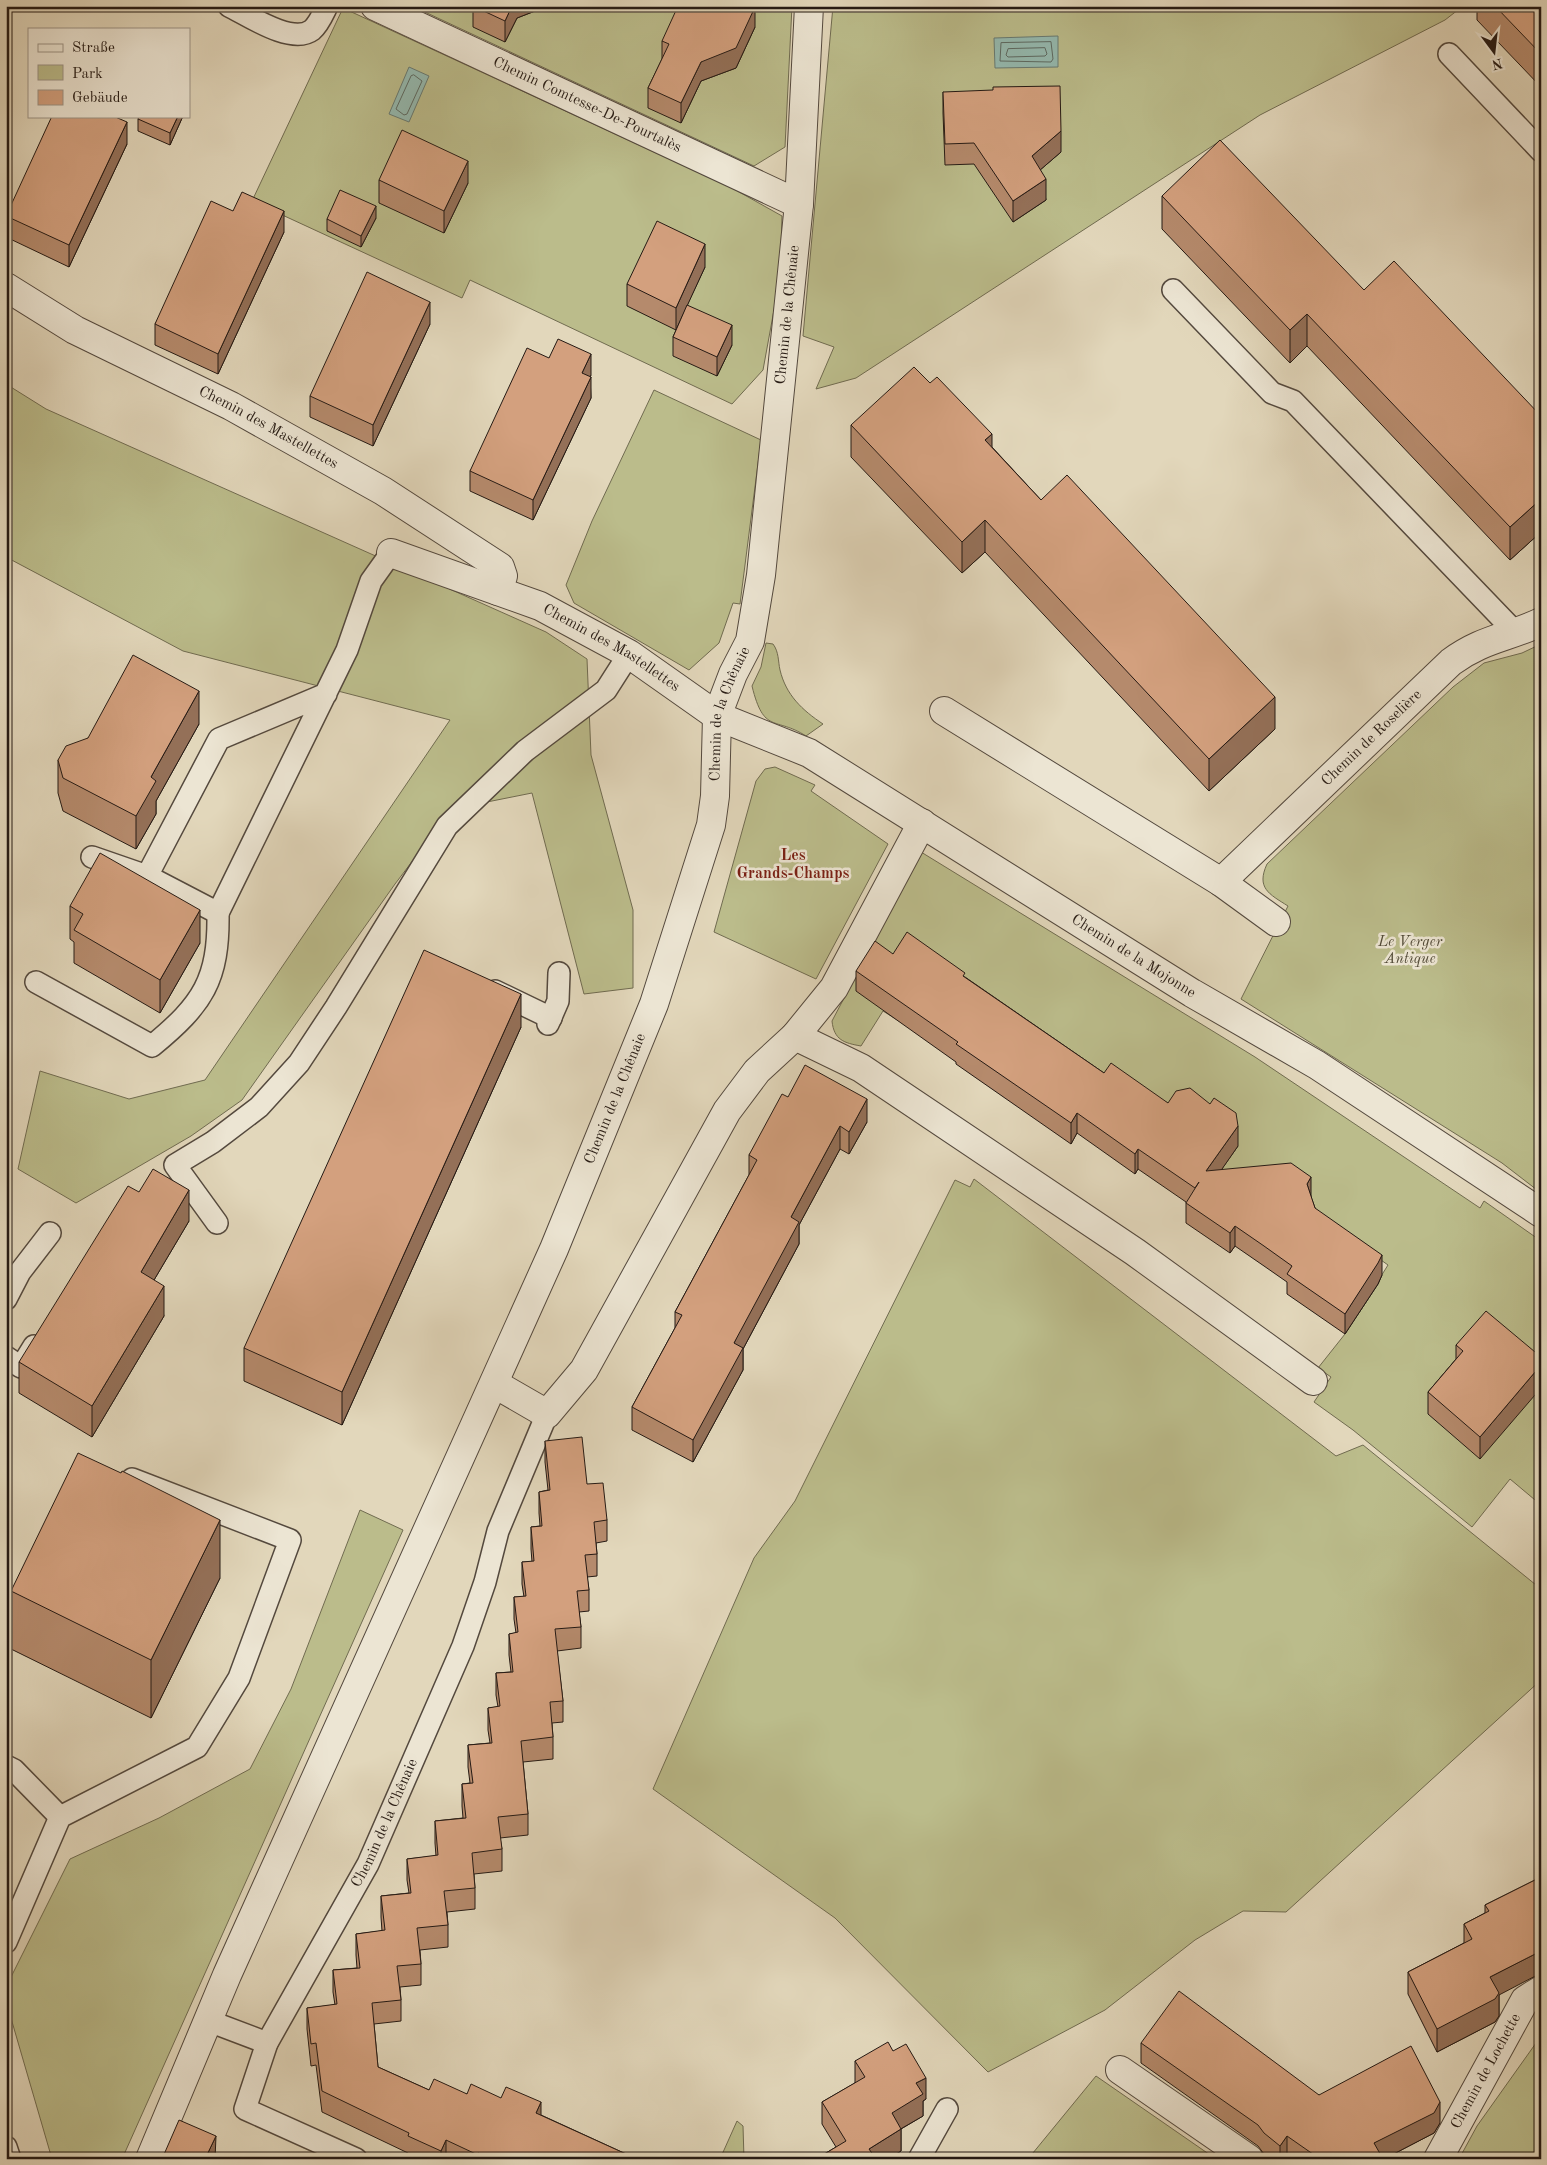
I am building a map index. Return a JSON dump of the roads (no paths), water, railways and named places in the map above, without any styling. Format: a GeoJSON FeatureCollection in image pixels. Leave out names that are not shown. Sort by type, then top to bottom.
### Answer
{"type":"FeatureCollection","features":[{"type":"Feature","properties":{"kind":"street","name":"Chemin Comtesse-De-Pourtalès"},"geometry":{"type":"LineString","coordinates":[[374,6],[799,204]]}},
{"type":"Feature","properties":{"kind":"street","name":"Chemin de la Chênaie"},"geometry":{"type":"LineString","coordinates":[[150,2159],[209,2021],[226,1975],[437,1506],[495,1384],[558,1239],[654,1004],[714,810],[717,716],[753,630],[776,441],[785,327],[799,204],[809,6]]}},
{"type":"Feature","properties":{"kind":"street","name":"Chemin des Mastellettes"},"geometry":{"type":"LineString","coordinates":[[6,287],[75,330],[231,406],[383,491],[500,567],[503,576],[498,591]]}},
{"type":"Feature","properties":{"kind":"street","name":"Chemin des Mastellettes"},"geometry":{"type":"LineString","coordinates":[[391,553],[540,606],[629,654],[717,716]]}},
{"type":"Feature","properties":{"kind":"street","name":"Chemin de Roselière"},"geometry":{"type":"LineString","coordinates":[[1221,882],[1451,662],[1467,650],[1485,641],[1516,633],[1541,622]]}},
{"type":"Feature","properties":{"kind":"street"},"geometry":{"type":"LineString","coordinates":[[944,711],[1221,882],[1276,922]]}},
{"type":"Feature","properties":{"kind":"street","name":"Chemin de la Mojonne"},"geometry":{"type":"LineString","coordinates":[[717,716],[809,753],[1192,992],[1317,1065],[1541,1213]]}},
{"type":"Feature","properties":{"kind":"street","name":"Chemin de la Chênaie"},"geometry":{"type":"LineString","coordinates":[[547,1414],[584,1370],[727,1111],[757,1071],[795,1036],[834,988],[922,823]]}},
{"type":"Feature","properties":{"kind":"street"},"geometry":{"type":"LineString","coordinates":[[795,1036],[861,1068],[1135,1252],[1313,1381]]}},
{"type":"Feature","properties":{"kind":"street"},"geometry":{"type":"LineString","coordinates":[[495,1384],[547,1414]]}},
{"type":"Feature","properties":{"kind":"street","name":"Chemin de Lochette"},"geometry":{"type":"LineString","coordinates":[[1438,2159],[1525,2000],[1541,1990]]}},
{"type":"Feature","properties":{"kind":"street"},"geometry":{"type":"LineString","coordinates":[[1120,2070],[1249,2159]]}},
{"type":"Feature","properties":{"kind":"lane"},"geometry":{"type":"LineString","coordinates":[[229,6],[284,33],[301,36],[314,28],[327,6]]}},
{"type":"Feature","properties":{"kind":"lane"},"geometry":{"type":"LineString","coordinates":[[1449,54],[1541,151]]}},
{"type":"Feature","properties":{"kind":"lane"},"geometry":{"type":"LineString","coordinates":[[1173,290],[1272,393],[1294,401],[1516,633]]}},
{"type":"Feature","properties":{"kind":"lane"},"geometry":{"type":"LineString","coordinates":[[36,982],[152,1046],[185,1018],[201,998],[211,976],[219,945],[218,913],[347,650],[371,581],[391,553]]}},
{"type":"Feature","properties":{"kind":"lane"},"geometry":{"type":"LineString","coordinates":[[217,1223],[175,1165],[212,1142],[259,1107],[299,1063],[336,1007],[447,826],[525,751],[606,690],[629,654]]}},
{"type":"Feature","properties":{"kind":"lane"},"geometry":{"type":"LineString","coordinates":[[147,876],[219,739],[326,694]]}},
{"type":"Feature","properties":{"kind":"lane"},"geometry":{"type":"LineString","coordinates":[[92,857],[147,876],[218,913]]}},
{"type":"Feature","properties":{"kind":"lane"},"geometry":{"type":"LineString","coordinates":[[494,990],[550,1021],[558,1001],[559,973]]}},
{"type":"Feature","properties":{"kind":"lane"},"geometry":{"type":"LineString","coordinates":[[6,1299],[20,1272],[50,1233]]}},
{"type":"Feature","properties":{"kind":"lane"},"geometry":{"type":"LineString","coordinates":[[6,1357],[21,1367],[46,1325]]}},
{"type":"Feature","properties":{"kind":"lane","name":"Chemin de la Chênaie"},"geometry":{"type":"LineString","coordinates":[[356,2159],[245,2109],[267,2043],[368,1864],[464,1646],[485,1582],[498,1530],[547,1414]]}},
{"type":"Feature","properties":{"kind":"lane"},"geometry":{"type":"LineString","coordinates":[[6,1942],[60,1817],[197,1747],[239,1678],[290,1540],[119,1474]]}},
{"type":"Feature","properties":{"kind":"lane"},"geometry":{"type":"LineString","coordinates":[[6,1766],[14,1770],[60,1817]]}},
{"type":"Feature","properties":{"kind":"lane"},"geometry":{"type":"LineString","coordinates":[[209,2021],[267,2043]]}},
{"type":"Feature","properties":{"kind":"lane"},"geometry":{"type":"LineString","coordinates":[[919,2159],[947,2109]]}},
{"type":"Feature","properties":{"kind":"lane"},"geometry":{"type":"LineString","coordinates":[[6,2147],[10,2159]]}},
{"type":"Feature","properties":{"kind":"water"},"geometry":{"type":"Polygon","coordinates":[[[1058,36],[1058,67],[995,68],[994,38],[1058,36]]]}},
{"type":"Feature","properties":{"kind":"water"},"geometry":{"type":"Polygon","coordinates":[[[409,67],[429,76],[409,122],[389,114],[409,67]]]}},
{"type":"Feature","properties":{"kind":"district","name":"Les Grands-Champs"},"geometry":{"type":"Point","coordinates":[793,865]}},
{"type":"Feature","properties":{"kind":"park label","name":"Le Verger Antique"},"geometry":{"type":"Point","coordinates":[1410,950]}}]}
